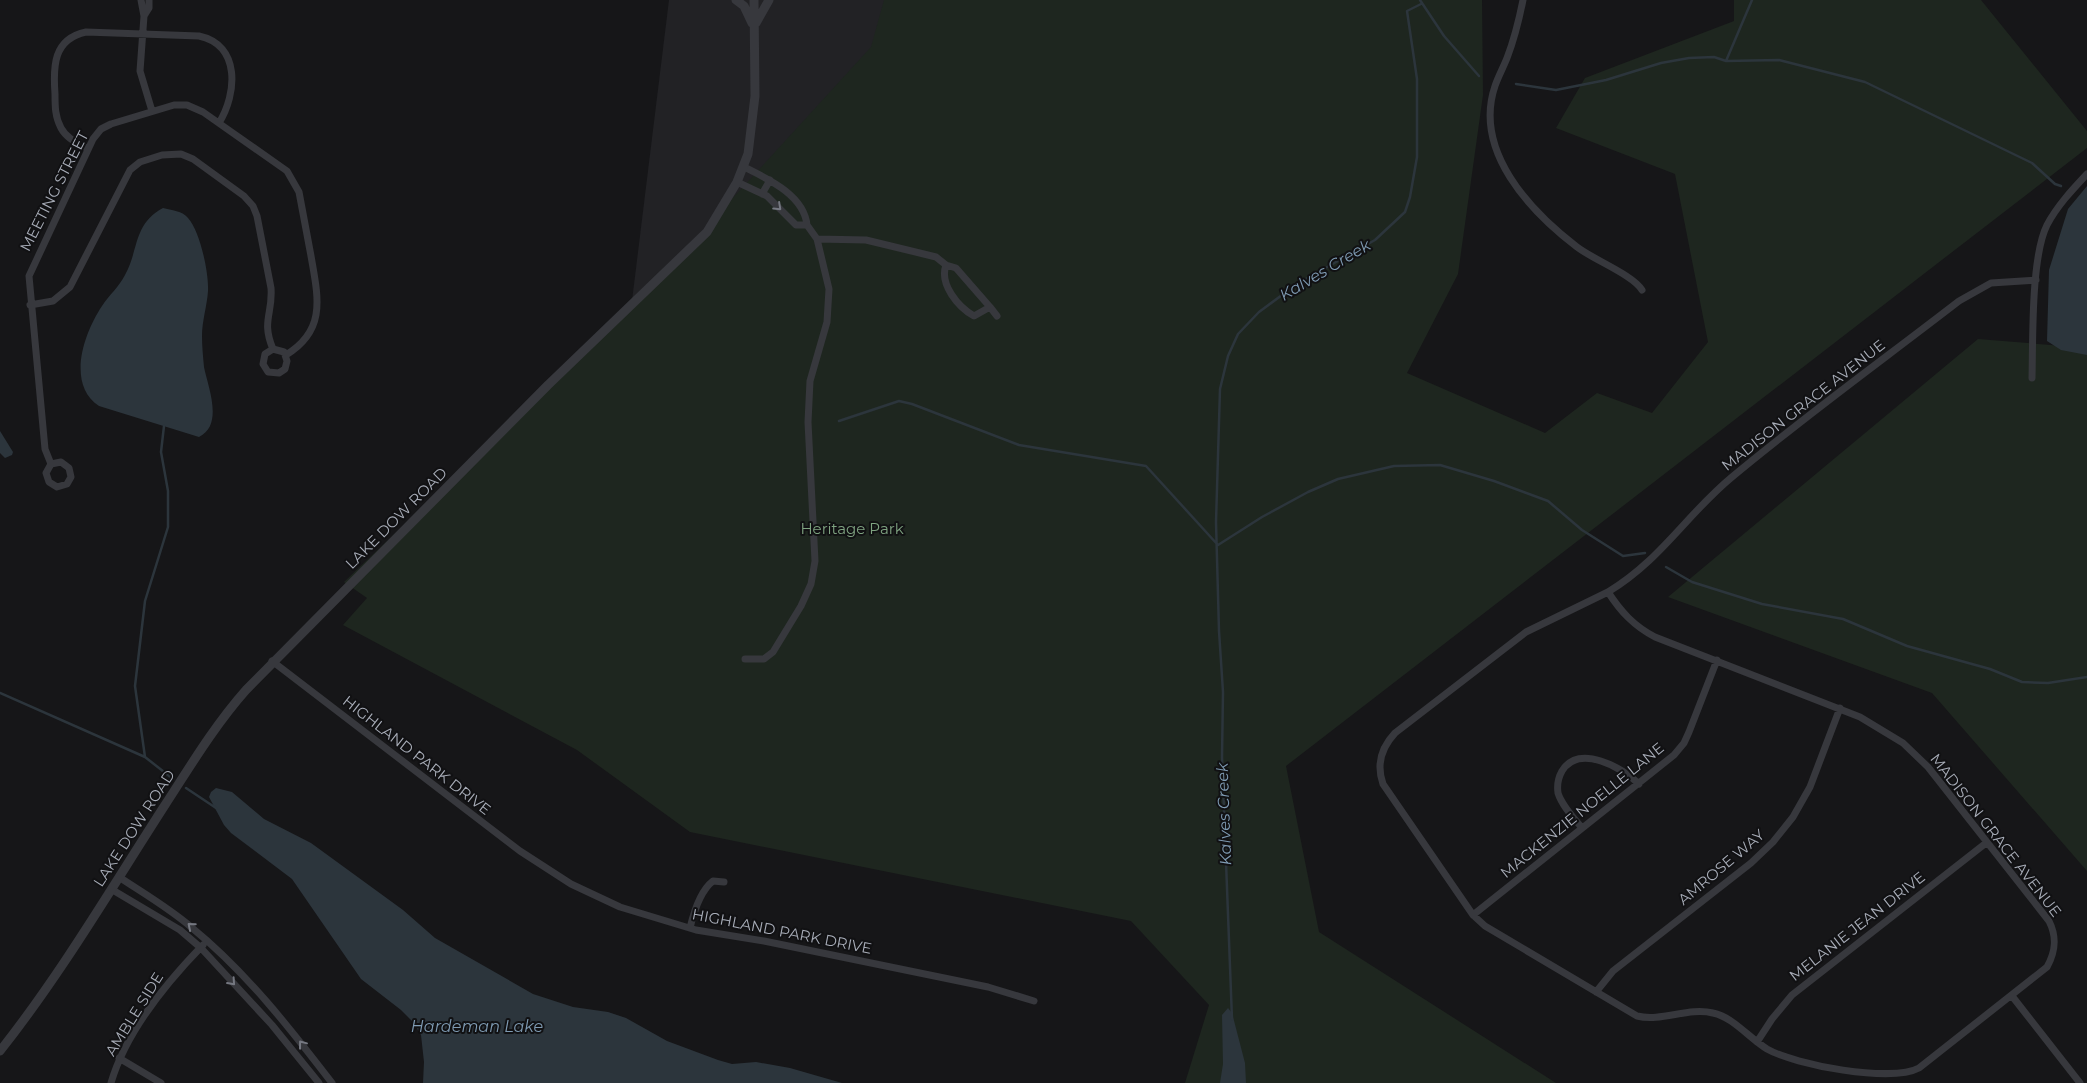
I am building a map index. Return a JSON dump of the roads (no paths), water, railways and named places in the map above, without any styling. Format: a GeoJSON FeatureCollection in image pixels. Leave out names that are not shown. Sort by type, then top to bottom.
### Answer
{"type":"FeatureCollection","features":[{"type":"Feature","properties":{"kind":"street"},"geometry":{"type":"LineString","coordinates":[[141,0],[144,16],[144,33],[140,71],[152,111]]}},
{"type":"Feature","properties":{"kind":"street"},"geometry":{"type":"LineString","coordinates":[[144,16],[149,8],[149,0]]}},
{"type":"Feature","properties":{"kind":"street"},"geometry":{"type":"LineString","coordinates":[[736,0],[744,6],[754,28]]}},
{"type":"Feature","properties":{"kind":"street","name":"LAKE DOW ROAD"},"geometry":{"type":"LineString","coordinates":[[0,1051],[77,942],[228,711],[272,661],[548,386],[707,232],[737,182],[748,154],[754,111],[754,0]]}},
{"type":"Feature","properties":{"kind":"street"},"geometry":{"type":"LineString","coordinates":[[754,28],[760,11],[769,0]]}},
{"type":"Feature","properties":{"kind":"street"},"geometry":{"type":"LineString","coordinates":[[1523,0],[1516,31],[1494,86],[1490,106],[1494,149],[1509,177],[1559,233],[1592,258],[1634,280],[1642,290]]}},
{"type":"Feature","properties":{"kind":"street"},"geometry":{"type":"LineString","coordinates":[[88,149],[67,136],[58,121],[53,71],[56,58],[68,41],[82,33],[144,33],[199,36],[211,40],[221,48],[231,65],[232,93],[228,108],[218,123]]}},
{"type":"Feature","properties":{"kind":"street","name":"MEETING STREET"},"geometry":{"type":"LineString","coordinates":[[52,464],[45,449],[28,281],[32,267],[88,149],[96,135],[106,126],[152,111],[184,104],[200,110],[287,171],[297,187],[318,305],[315,320],[307,338],[286,356]]}},
{"type":"Feature","properties":{"kind":"street"},"geometry":{"type":"LineString","coordinates":[[30,305],[50,302],[70,288],[130,170],[140,162],[162,155],[181,154],[193,159],[244,196],[255,208],[271,288],[266,328],[273,349]]}},
{"type":"Feature","properties":{"kind":"street"},"geometry":{"type":"LineString","coordinates":[[744,167],[770,180],[787,193],[806,213],[807,225],[817,239],[829,288],[827,322],[810,381],[808,422],[816,560],[811,584],[801,606],[773,652],[764,659],[745,659]]}},
{"type":"Feature","properties":{"kind":"street"},"geometry":{"type":"LineString","coordinates":[[2032,378],[2038,251],[2046,227],[2064,199],[2087,174]]}},
{"type":"Feature","properties":{"kind":"street"},"geometry":{"type":"LineString","coordinates":[[762,194],[770,180]]}},
{"type":"Feature","properties":{"kind":"street"},"geometry":{"type":"LineString","coordinates":[[737,182],[762,194],[796,225],[807,225]]}},
{"type":"Feature","properties":{"kind":"street"},"geometry":{"type":"LineString","coordinates":[[817,239],[866,240],[936,257],[946,265],[956,268],[997,316]]}},
{"type":"Feature","properties":{"kind":"street"},"geometry":{"type":"LineString","coordinates":[[946,265],[943,279],[946,287],[968,313],[974,316],[990,307]]}},
{"type":"Feature","properties":{"kind":"street","name":"MADISON GRACE AVENUE"},"geometry":{"type":"LineString","coordinates":[[1608,592],[1624,614],[1644,631],[1840,708],[1880,727],[1913,752],[1935,776],[2043,913],[2054,935],[2054,950],[2047,967],[1919,1068],[1906,1074],[1820,1067],[1787,1058],[1757,1042],[1719,1015],[1697,1012],[1644,1018],[1629,1013],[1494,933],[1473,915],[1383,784],[1379,773],[1382,751],[1395,733],[1526,632],[1608,592],[1640,571],[1655,558],[1731,478],[1959,301],[1991,284],[2036,280]]}},
{"type":"Feature","properties":{"kind":"street"},"geometry":{"type":"LineString","coordinates":[[273,349],[280,350],[286,356],[287,363],[284,370],[279,373],[270,373],[264,367],[262,360],[266,353],[273,349]]}},
{"type":"Feature","properties":{"kind":"street","name":"MACKENZIE NOELLE LANE"},"geometry":{"type":"LineString","coordinates":[[1473,915],[1674,756],[1684,743],[1717,660]]}},
{"type":"Feature","properties":{"kind":"street","name":"HIGHLAND PARK DRIVE"},"geometry":{"type":"LineString","coordinates":[[272,661],[520,851],[571,884],[620,907],[690,928],[988,987],[1034,1001]]}},
{"type":"Feature","properties":{"kind":"street","name":"AMROSE WAY"},"geometry":{"type":"LineString","coordinates":[[1596,992],[1613,971],[1751,863],[1774,842],[1793,817],[1810,788],[1840,708]]}},
{"type":"Feature","properties":{"kind":"street"},"geometry":{"type":"LineString","coordinates":[[1582,828],[1558,794],[1558,780],[1568,764],[1579,759],[1596,760],[1623,770],[1639,784]]}},
{"type":"Feature","properties":{"kind":"street","name":"MELANIE JEAN DRIVE"},"geometry":{"type":"LineString","coordinates":[[1757,1042],[1772,1019],[1792,995],[1986,843]]}},
{"type":"Feature","properties":{"kind":"street"},"geometry":{"type":"LineString","coordinates":[[119,877],[180,918],[207,942],[275,1009],[332,1083]]}},
{"type":"Feature","properties":{"kind":"street"},"geometry":{"type":"LineString","coordinates":[[690,928],[694,912],[705,888],[713,881],[724,882]]}},
{"type":"Feature","properties":{"kind":"street"},"geometry":{"type":"LineString","coordinates":[[111,889],[180,930],[201,948],[272,1025],[319,1083]]}},
{"type":"Feature","properties":{"kind":"street","name":"AMBLE SIDE"},"geometry":{"type":"LineString","coordinates":[[111,1083],[119,1058],[167,983],[207,942]]}},
{"type":"Feature","properties":{"kind":"street"},"geometry":{"type":"LineString","coordinates":[[2012,996],[2080,1083]]}},
{"type":"Feature","properties":{"kind":"street"},"geometry":{"type":"LineString","coordinates":[[119,1058],[161,1083]]}},
{"type":"Feature","properties":{"kind":"water"},"geometry":{"type":"Polygon","coordinates":[[[2087,186],[2087,355],[2061,350],[2047,341],[2049,270],[2068,209],[2087,186]]]}},
{"type":"Feature","properties":{"kind":"water"},"geometry":{"type":"Polygon","coordinates":[[[163,208],[183,214],[192,224],[200,242],[207,274],[208,291],[202,344],[204,367],[211,395],[213,415],[207,431],[199,437],[99,406],[89,396],[83,385],[81,358],[89,330],[95,317],[125,275],[141,230],[153,214],[163,208]]]}},
{"type":"Feature","properties":{"kind":"water"},"geometry":{"type":"Polygon","coordinates":[[[0,431],[13,452],[12,455],[5,458],[0,453],[0,431]]]}},
{"type":"Feature","properties":{"kind":"water","name":"Hardeman Lake"},"geometry":{"type":"Polygon","coordinates":[[[216,788],[232,792],[264,819],[311,843],[403,910],[435,938],[533,994],[573,1007],[608,1012],[626,1018],[667,1041],[718,1060],[732,1064],[756,1062],[790,1068],[842,1083],[423,1083],[424,1062],[421,1035],[413,1022],[401,1010],[361,979],[292,879],[231,833],[224,825],[209,797],[216,788]]]}},
{"type":"Feature","properties":{"kind":"water"},"geometry":{"type":"Polygon","coordinates":[[[1228,1008],[1232,1013],[1245,1063],[1246,1083],[1220,1083],[1223,1064],[1222,1015],[1228,1008]]]}},
{"type":"Feature","properties":{"kind":"waterway"},"geometry":{"type":"LineString","coordinates":[[1420,0],[1444,36],[1479,76]]}},
{"type":"Feature","properties":{"kind":"waterway"},"geometry":{"type":"LineString","coordinates":[[1726,61],[1752,0]]}},
{"type":"Feature","properties":{"kind":"waterway","name":"Kalves Creek"},"geometry":{"type":"LineString","coordinates":[[1232,1019],[1222,757],[1223,692],[1216,522],[1220,389],[1228,356],[1238,334],[1259,312],[1297,284],[1375,240],[1405,212],[1410,197],[1417,157],[1417,79],[1407,11],[1421,4]]}},
{"type":"Feature","properties":{"kind":"waterway"},"geometry":{"type":"LineString","coordinates":[[1516,84],[1556,90],[1606,80],[1661,63],[1689,58],[1714,57],[1726,61],[1779,60],[1865,82],[2032,163],[2055,184],[2061,186]]}},
{"type":"Feature","properties":{"kind":"waterway","name":"Kalves Creek"},"geometry":{"type":"LineString","coordinates":[[839,421],[899,401],[912,404],[1019,445],[1146,466],[1217,544]]}},
{"type":"Feature","properties":{"kind":"waterway"},"geometry":{"type":"LineString","coordinates":[[145,757],[135,686],[145,601],[168,527],[168,491],[161,452],[164,426]]}},
{"type":"Feature","properties":{"kind":"waterway"},"geometry":{"type":"LineString","coordinates":[[1218,545],[1262,517],[1308,492],[1338,479],[1394,466],[1440,465],[1494,481],[1548,501],[1582,530],[1623,556],[1645,553]]}},
{"type":"Feature","properties":{"kind":"waterway"},"geometry":{"type":"LineString","coordinates":[[1666,567],[1692,582],[1762,604],[1843,619],[1907,646],[1990,669],[2022,682],[2048,683],[2087,677]]}},
{"type":"Feature","properties":{"kind":"waterway"},"geometry":{"type":"LineString","coordinates":[[0,693],[145,757],[173,779]]}},
{"type":"Feature","properties":{"kind":"waterway"},"geometry":{"type":"LineString","coordinates":[[186,788],[216,808]]}},
{"type":"Feature","properties":{"kind":"park label","name":"Heritage Park"},"geometry":{"type":"Point","coordinates":[852,528]}}]}
